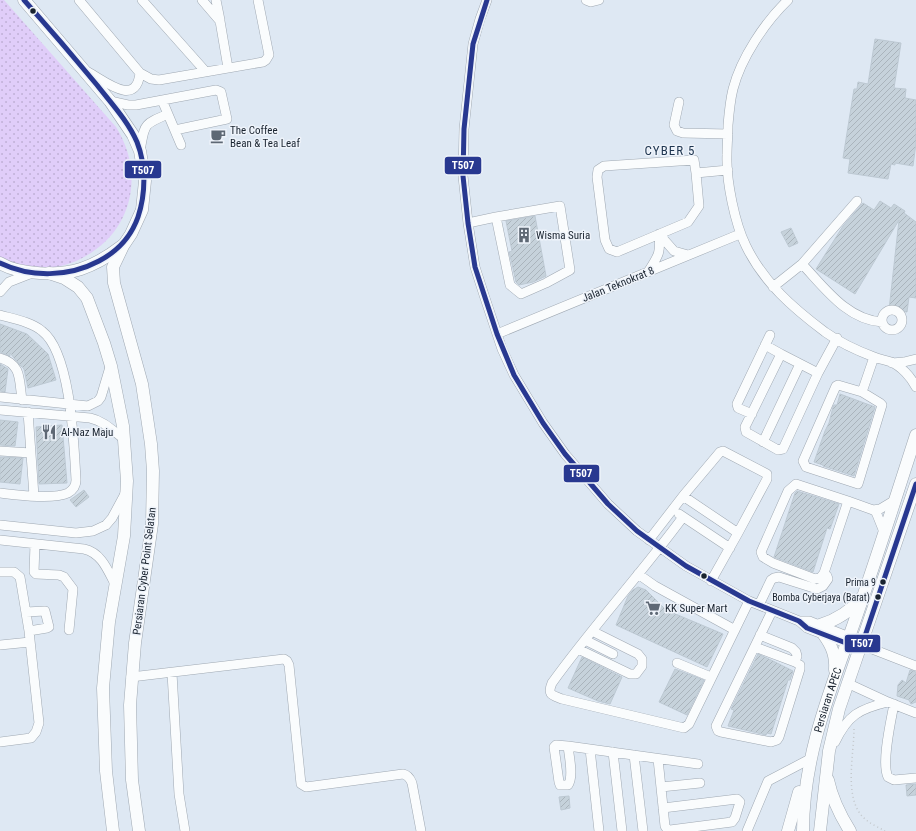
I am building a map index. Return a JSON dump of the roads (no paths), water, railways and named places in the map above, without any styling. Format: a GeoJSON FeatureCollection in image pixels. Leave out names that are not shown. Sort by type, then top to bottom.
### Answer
{"type":"FeatureCollection","features":[{"type":"Feature","properties":{"kind":"main road","name":"Persiaran Cyber Point Selatan"},"geometry":{"type":"LineString","coordinates":[[24,0],[110,101],[133,135],[140,151],[145,181],[142,210],[113,267],[114,283],[142,384],[152,444],[152,524],[131,678],[130,705],[132,780],[139,831]]}},
{"type":"Feature","properties":{"kind":"main road"},"geometry":{"type":"LineString","coordinates":[[0,263],[20,271],[49,273],[67,272],[81,269],[107,257],[123,246]]}},
{"type":"Feature","properties":{"kind":"main road"},"geometry":{"type":"LineString","coordinates":[[49,273],[64,278],[78,287],[87,298],[111,366],[123,426],[127,490],[124,536],[109,622],[103,688],[106,771],[113,831]]}},
{"type":"Feature","properties":{"kind":"main road","name":"Persiaran APEC"},"geometry":{"type":"LineString","coordinates":[[803,831],[806,785],[810,758],[816,735],[826,700],[848,640],[916,435]]}},
{"type":"Feature","properties":{"kind":"main road","name":"Persiaran APEC"},"geometry":{"type":"LineString","coordinates":[[820,831],[828,758],[839,709],[916,484]]}},
{"type":"Feature","properties":{"kind":"main road"},"geometry":{"type":"LineString","coordinates":[[835,677],[836,661],[829,642],[822,630],[853,608],[863,595]]}},
{"type":"Feature","properties":{"kind":"main road"},"geometry":{"type":"LineString","coordinates":[[788,831],[816,735]]}},
{"type":"Feature","properties":{"kind":"main road"},"geometry":{"type":"LineString","coordinates":[[826,773],[830,793],[838,811],[850,831]]}},
{"type":"Feature","properties":{"kind":"street"},"geometry":{"type":"LineString","coordinates":[[142,0],[206,72]]}},
{"type":"Feature","properties":{"kind":"street"},"geometry":{"type":"LineString","coordinates":[[202,0],[220,21]]}},
{"type":"Feature","properties":{"kind":"street"},"geometry":{"type":"LineString","coordinates":[[216,0],[228,68]]}},
{"type":"Feature","properties":{"kind":"street"},"geometry":{"type":"LineString","coordinates":[[80,1],[140,73],[152,79],[159,80],[263,62],[268,59],[258,0]]}},
{"type":"Feature","properties":{"kind":"street"},"geometry":{"type":"LineString","coordinates":[[487,0],[473,44],[464,129],[463,176],[468,223],[475,267],[497,334],[514,375],[543,423],[565,454],[608,504],[637,531],[686,566],[749,601],[799,621],[809,621],[822,630],[916,666]]}},
{"type":"Feature","properties":{"kind":"street"},"geometry":{"type":"LineString","coordinates":[[586,0],[591,2],[599,0]]}},
{"type":"Feature","properties":{"kind":"street"},"geometry":{"type":"LineString","coordinates":[[787,0],[774,13],[760,33],[743,64],[733,88],[729,108],[726,156],[731,192],[740,234],[752,258],[773,287],[792,306],[827,333],[874,357],[892,363],[910,377],[916,387]]}},
{"type":"Feature","properties":{"kind":"street"},"geometry":{"type":"LineString","coordinates":[[85,71],[118,89],[127,91],[135,88],[140,73]]}},
{"type":"Feature","properties":{"kind":"street"},"geometry":{"type":"LineString","coordinates":[[110,101],[128,105],[143,104],[216,90],[221,92],[227,119],[175,130]]}},
{"type":"Feature","properties":{"kind":"street"},"geometry":{"type":"LineString","coordinates":[[162,100],[181,145]]}},
{"type":"Feature","properties":{"kind":"street"},"geometry":{"type":"LineString","coordinates":[[679,102],[674,125],[677,131],[683,133],[728,134]]}},
{"type":"Feature","properties":{"kind":"street"},"geometry":{"type":"LineString","coordinates":[[140,151],[144,129],[146,126],[152,121],[168,114]]}},
{"type":"Feature","properties":{"kind":"street"},"geometry":{"type":"LineString","coordinates":[[694,160],[696,173],[698,206],[688,222],[617,252],[609,249],[605,240],[596,177],[598,170],[604,166],[694,160]]}},
{"type":"Feature","properties":{"kind":"street"},"geometry":{"type":"LineString","coordinates":[[696,173],[728,170]]}},
{"type":"Feature","properties":{"kind":"street"},"geometry":{"type":"LineString","coordinates":[[773,287],[802,264],[857,201]]}},
{"type":"Feature","properties":{"kind":"street"},"geometry":{"type":"LineString","coordinates":[[468,223],[496,217],[560,206],[570,270],[521,294],[510,285],[496,217]]}},
{"type":"Feature","properties":{"kind":"street"},"geometry":{"type":"LineString","coordinates":[[659,234],[674,251],[688,255]]}},
{"type":"Feature","properties":{"kind":"street"},"geometry":{"type":"LineString","coordinates":[[648,272],[658,256],[661,247],[659,234]]}},
{"type":"Feature","properties":{"kind":"street","name":"Jalan Teknokrat 8"},"geometry":{"type":"LineString","coordinates":[[497,334],[740,234]]}},
{"type":"Feature","properties":{"kind":"street"},"geometry":{"type":"LineString","coordinates":[[802,264],[836,301],[858,316],[876,322],[882,322]]}},
{"type":"Feature","properties":{"kind":"street"},"geometry":{"type":"LineString","coordinates":[[0,292],[9,282],[34,272]]}},
{"type":"Feature","properties":{"kind":"street"},"geometry":{"type":"LineString","coordinates":[[0,315],[32,325],[43,332],[49,338],[58,357],[71,405],[76,485],[69,493],[43,497],[0,493]]}},
{"type":"Feature","properties":{"kind":"street"},"geometry":{"type":"LineString","coordinates":[[752,414],[738,408],[737,404],[770,335]]}},
{"type":"Feature","properties":{"kind":"street"},"geometry":{"type":"LineString","coordinates":[[781,354],[745,427],[746,432],[778,450],[783,449],[818,373],[837,338]]}},
{"type":"Feature","properties":{"kind":"street"},"geometry":{"type":"LineString","coordinates":[[765,345],[818,373]]}},
{"type":"Feature","properties":{"kind":"street"},"geometry":{"type":"LineString","coordinates":[[862,392],[874,357]]}},
{"type":"Feature","properties":{"kind":"street"},"geometry":{"type":"LineString","coordinates":[[0,358],[10,361],[17,369],[22,400]]}},
{"type":"Feature","properties":{"kind":"street"},"geometry":{"type":"LineString","coordinates":[[892,363],[916,359]]}},
{"type":"Feature","properties":{"kind":"street"},"geometry":{"type":"LineString","coordinates":[[763,442],[800,364]]}},
{"type":"Feature","properties":{"kind":"street"},"geometry":{"type":"LineString","coordinates":[[0,397],[84,407],[98,401],[104,392],[111,366]]}},
{"type":"Feature","properties":{"kind":"street"},"geometry":{"type":"LineString","coordinates":[[838,385],[862,392],[882,405],[858,484],[806,467],[803,461],[836,386],[838,385]]}},
{"type":"Feature","properties":{"kind":"street"},"geometry":{"type":"LineString","coordinates":[[0,410],[72,415],[97,419],[110,427],[124,439]]}},
{"type":"Feature","properties":{"kind":"street"},"geometry":{"type":"LineString","coordinates":[[28,412],[34,496]]}},
{"type":"Feature","properties":{"kind":"street"},"geometry":{"type":"LineString","coordinates":[[0,451],[31,453]]}},
{"type":"Feature","properties":{"kind":"street"},"geometry":{"type":"LineString","coordinates":[[649,540],[720,452],[724,451],[767,474],[767,479],[711,581]]}},
{"type":"Feature","properties":{"kind":"street"},"geometry":{"type":"LineString","coordinates":[[848,501],[824,573],[820,578],[815,579],[763,557],[761,552],[788,491],[793,485],[796,484],[848,501],[873,510],[876,512],[884,532]]}},
{"type":"Feature","properties":{"kind":"street"},"geometry":{"type":"LineString","coordinates":[[0,525],[76,533],[93,531],[106,525],[112,518],[127,490]]}},
{"type":"Feature","properties":{"kind":"street"},"geometry":{"type":"LineString","coordinates":[[683,496],[738,533]]}},
{"type":"Feature","properties":{"kind":"street"},"geometry":{"type":"LineString","coordinates":[[873,510],[880,509],[894,500]]}},
{"type":"Feature","properties":{"kind":"street"},"geometry":{"type":"LineString","coordinates":[[673,510],[730,548]]}},
{"type":"Feature","properties":{"kind":"street"},"geometry":{"type":"LineString","coordinates":[[683,518],[578,648],[552,683],[550,692],[552,695],[562,699],[684,728],[689,724],[749,601]]}},
{"type":"Feature","properties":{"kind":"street"},"geometry":{"type":"LineString","coordinates":[[0,540],[91,551],[101,560],[116,586]]}},
{"type":"Feature","properties":{"kind":"street"},"geometry":{"type":"LineString","coordinates":[[35,544],[34,572],[36,574],[64,577],[73,589],[69,630]]}},
{"type":"Feature","properties":{"kind":"street"},"geometry":{"type":"LineString","coordinates":[[0,572],[14,572],[20,577],[29,631],[39,723],[36,732],[31,738],[0,742]]}},
{"type":"Feature","properties":{"kind":"street"},"geometry":{"type":"LineString","coordinates":[[759,605],[774,578],[779,577],[817,589],[823,586],[828,579],[824,573]]}},
{"type":"Feature","properties":{"kind":"street"},"geometry":{"type":"LineString","coordinates":[[638,574],[655,586],[735,630]]}},
{"type":"Feature","properties":{"kind":"street"},"geometry":{"type":"LineString","coordinates":[[26,612],[45,611],[49,627],[29,631]]}},
{"type":"Feature","properties":{"kind":"street"},"geometry":{"type":"LineString","coordinates":[[754,647],[800,665],[800,670],[779,737],[777,740],[771,742],[718,731],[716,726],[754,647],[772,611]]}},
{"type":"Feature","properties":{"kind":"street"},"geometry":{"type":"LineString","coordinates":[[578,648],[630,674],[636,674],[641,669],[642,659],[638,654],[592,631]]}},
{"type":"Feature","properties":{"kind":"street"},"geometry":{"type":"LineString","coordinates":[[760,635],[792,648],[796,652],[797,656],[795,662]]}},
{"type":"Feature","properties":{"kind":"street"},"geometry":{"type":"LineString","coordinates":[[585,640],[613,654]]}},
{"type":"Feature","properties":{"kind":"street"},"geometry":{"type":"LineString","coordinates":[[0,645],[30,642]]}},
{"type":"Feature","properties":{"kind":"street"},"geometry":{"type":"LineString","coordinates":[[131,678],[282,658],[286,660],[289,665],[301,784],[306,787],[403,774],[407,775],[412,783],[421,831]]}},
{"type":"Feature","properties":{"kind":"street"},"geometry":{"type":"LineString","coordinates":[[678,663],[711,677]]}},
{"type":"Feature","properties":{"kind":"street"},"geometry":{"type":"LineString","coordinates":[[172,672],[179,794],[184,831]]}},
{"type":"Feature","properties":{"kind":"street"},"geometry":{"type":"LineString","coordinates":[[847,683],[916,713]]}},
{"type":"Feature","properties":{"kind":"street"},"geometry":{"type":"LineString","coordinates":[[828,758],[840,732],[854,715],[865,708],[891,703]]}},
{"type":"Feature","properties":{"kind":"street"},"geometry":{"type":"LineString","coordinates":[[891,703],[884,764],[886,774],[894,780],[916,778]]}},
{"type":"Feature","properties":{"kind":"street"},"geometry":{"type":"LineString","coordinates":[[568,746],[698,764]]}},
{"type":"Feature","properties":{"kind":"street"},"geometry":{"type":"LineString","coordinates":[[590,749],[598,831]]}},
{"type":"Feature","properties":{"kind":"street"},"geometry":{"type":"LineString","coordinates":[[613,752],[622,831]]}},
{"type":"Feature","properties":{"kind":"street"},"geometry":{"type":"LineString","coordinates":[[634,755],[643,831]]}},
{"type":"Feature","properties":{"kind":"street"},"geometry":{"type":"LineString","coordinates":[[658,759],[663,808],[665,826],[667,829],[670,830],[732,822],[735,818],[740,802],[737,799],[663,808]]}},
{"type":"Feature","properties":{"kind":"street"},"geometry":{"type":"LineString","coordinates":[[746,831],[768,781],[808,760]]}},
{"type":"Feature","properties":{"kind":"street"},"geometry":{"type":"LineString","coordinates":[[661,788],[700,783]]}},
{"type":"Feature","properties":{"kind":"place","name":"The Coffee Bean & Tea Leaf"},"geometry":{"type":"Point","coordinates":[218,136]}},
{"type":"Feature","properties":{"kind":"place","name":"Wisma Suria"},"geometry":{"type":"Point","coordinates":[524,235]}},
{"type":"Feature","properties":{"kind":"place","name":"Al-Naz Maju"},"geometry":{"type":"Point","coordinates":[49,432]}},
{"type":"Feature","properties":{"kind":"place","name":"Prima 9"},"geometry":{"type":"Point","coordinates":[883,582]}},
{"type":"Feature","properties":{"kind":"place","name":"Bomba Cyberjaya (Barat)"},"geometry":{"type":"Point","coordinates":[878,597]}},
{"type":"Feature","properties":{"kind":"place","name":"KK Super Mart"},"geometry":{"type":"Point","coordinates":[653,608]}},
{"type":"Feature","properties":{"kind":"district","name":"CYBER 5"},"geometry":{"type":"Point","coordinates":[670,150]}}]}
